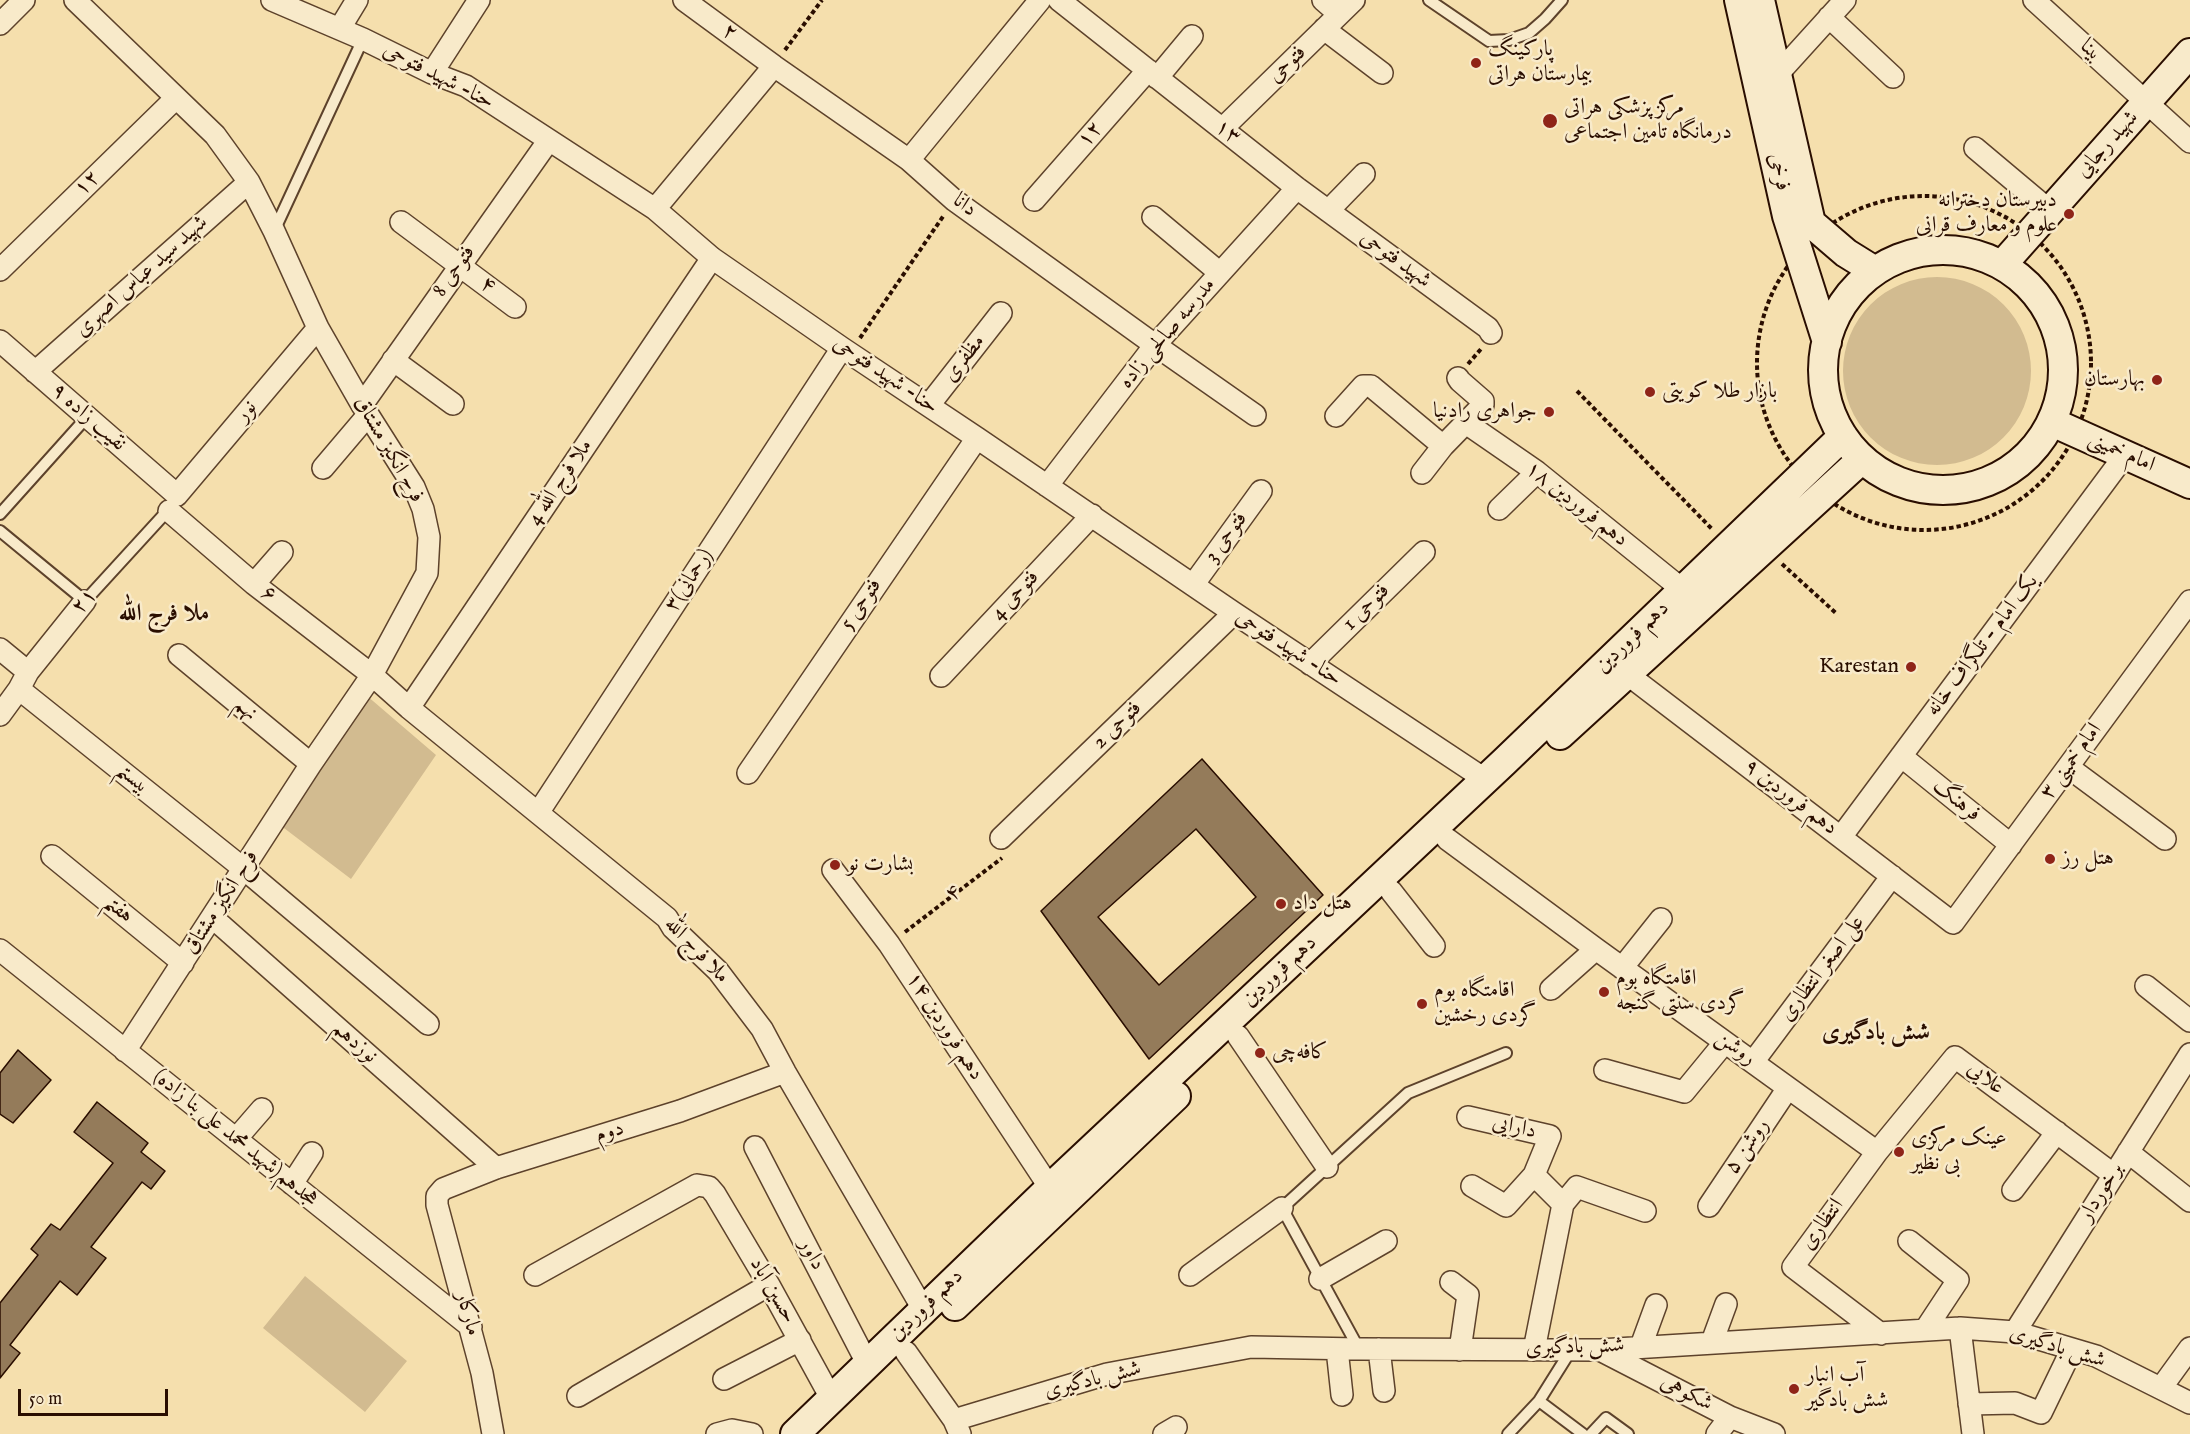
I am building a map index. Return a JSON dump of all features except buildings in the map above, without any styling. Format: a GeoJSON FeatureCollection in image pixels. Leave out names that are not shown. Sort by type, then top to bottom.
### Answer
{"type":"FeatureCollection","features":[{"type":"Feature","properties":{"kind":"main road","name":"فرخی"},"geometry":{"type":"LineString","coordinates":[[1741,4],[1777,75],[1811,223],[1846,254],[1875,271]]}},
{"type":"Feature","properties":{"kind":"main road","name":"فرخی"},"geometry":{"type":"LineString","coordinates":[[1741,4],[1798,252],[1827,342]]}},
{"type":"Feature","properties":{"kind":"main road","name":"شهید رجایی"},"geometry":{"type":"LineString","coordinates":[[2002,265],[2190,53]]}},
{"type":"Feature","properties":{"kind":"main road"},"geometry":{"type":"LineString","coordinates":[[1937,250],[1970,253],[2002,265],[2030,287],[2051,316],[2062,351],[2065,428],[2002,476],[1966,489],[1929,490],[1893,480],[1862,459],[1843,436],[1832,414],[1825,391],[1823,366],[1827,342],[1837,315],[1853,291],[1875,271],[1904,256],[1937,250]]}},
{"type":"Feature","properties":{"kind":"main road","name":"امام خمینی"},"geometry":{"type":"LineString","coordinates":[[2065,428],[2190,484]]}},
{"type":"Feature","properties":{"kind":"main road","name":"دهم فروردین"},"geometry":{"type":"LineString","coordinates":[[822,1434],[1391,891],[1763,547],[1811,486],[1843,436]]}},
{"type":"Feature","properties":{"kind":"main road","name":"دهم فروردین"},"geometry":{"type":"LineString","coordinates":[[795,1434],[1050,1188],[1486,780],[1729,547],[1811,486],[1862,459]]}},
{"type":"Feature","properties":{"kind":"street"},"geometry":{"type":"LineString","coordinates":[[0,24],[24,0]]}},
{"type":"Feature","properties":{"kind":"street","name":"فرح انگیز مشتاق"},"geometry":{"type":"LineString","coordinates":[[75,0],[222,142],[249,182],[318,328],[365,410],[414,487],[423,509],[429,537],[427,573],[372,675],[311,764],[125,1052]]}},
{"type":"Feature","properties":{"kind":"street","name":"حنا- شهید فتوحی"},"geometry":{"type":"LineString","coordinates":[[272,0],[340,28],[432,73],[466,86],[655,209],[712,258],[846,351],[1092,515],[1234,614],[1486,780]]}},
{"type":"Feature","properties":{"kind":"street"},"geometry":{"type":"LineString","coordinates":[[340,28],[357,0]]}},
{"type":"Feature","properties":{"kind":"street"},"geometry":{"type":"LineString","coordinates":[[432,73],[479,0]]}},
{"type":"Feature","properties":{"kind":"street","name":"۲"},"geometry":{"type":"LineString","coordinates":[[684,0],[774,66]]}},
{"type":"Feature","properties":{"kind":"street"},"geometry":{"type":"LineString","coordinates":[[909,160],[1040,0]]}},
{"type":"Feature","properties":{"kind":"street"},"geometry":{"type":"LineString","coordinates":[[1323,0],[1347,7]]}},
{"type":"Feature","properties":{"kind":"street"},"geometry":{"type":"LineString","coordinates":[[1777,75],[1845,0]]}},
{"type":"Feature","properties":{"kind":"street","name":"بینا"},"geometry":{"type":"LineString","coordinates":[[2034,0],[2190,142]]}},
{"type":"Feature","properties":{"kind":"street","name":"۱۳"},"geometry":{"type":"LineString","coordinates":[[1074,4],[1152,74],[1297,188]]}},
{"type":"Feature","properties":{"kind":"street","name":"فتوحی"},"geometry":{"type":"LineString","coordinates":[[1222,129],[1347,7]]}},
{"type":"Feature","properties":{"kind":"street"},"geometry":{"type":"LineString","coordinates":[[1829,17],[1893,77]]}},
{"type":"Feature","properties":{"kind":"street"},"geometry":{"type":"LineString","coordinates":[[1324,29],[1382,73]]}},
{"type":"Feature","properties":{"kind":"street"},"geometry":{"type":"LineString","coordinates":[[1152,74],[1192,36]]}},
{"type":"Feature","properties":{"kind":"street"},"geometry":{"type":"LineString","coordinates":[[655,209],[774,66]]}},
{"type":"Feature","properties":{"kind":"street","name":"دانا"},"geometry":{"type":"LineString","coordinates":[[774,66],[909,160],[954,200],[1255,415]]}},
{"type":"Feature","properties":{"kind":"street","name":"۱۲"},"geometry":{"type":"LineString","coordinates":[[1034,200],[1152,74]]}},
{"type":"Feature","properties":{"kind":"street","name":"۱۲"},"geometry":{"type":"LineString","coordinates":[[0,270],[176,98]]}},
{"type":"Feature","properties":{"kind":"street","name":"فتوحی 8"},"geometry":{"type":"LineString","coordinates":[[323,468],[365,410],[393,360],[549,140]]}},
{"type":"Feature","properties":{"kind":"street"},"geometry":{"type":"LineString","coordinates":[[1975,148],[2050,211]]}},
{"type":"Feature","properties":{"kind":"street"},"geometry":{"type":"LineString","coordinates":[[1328,211],[1364,174]]}},
{"type":"Feature","properties":{"kind":"street","name":"شهید سید عباس اصهری"},"geometry":{"type":"LineString","coordinates":[[35,372],[249,182]]}},
{"type":"Feature","properties":{"kind":"street","name":"شهید فتوحی"},"geometry":{"type":"LineString","coordinates":[[1297,188],[1488,328],[1491,333]]}},
{"type":"Feature","properties":{"kind":"street","name":"مدرسه صالحی زاده"},"geometry":{"type":"LineString","coordinates":[[1047,486],[1155,345],[1297,188]]}},
{"type":"Feature","properties":{"kind":"street"},"geometry":{"type":"LineString","coordinates":[[1153,217],[1220,273]]}},
{"type":"Feature","properties":{"kind":"street","name":"۴"},"geometry":{"type":"LineString","coordinates":[[401,222],[515,308]]}},
{"type":"Feature","properties":{"kind":"street","name":"4 ملا فرج الله"},"geometry":{"type":"LineString","coordinates":[[409,708],[712,258]]}},
{"type":"Feature","properties":{"kind":"street","name":"مظفری"},"geometry":{"type":"LineString","coordinates":[[929,405],[1002,313]]}},
{"type":"Feature","properties":{"kind":"street","name":"نور"},"geometry":{"type":"LineString","coordinates":[[173,503],[318,328]]}},
{"type":"Feature","properties":{"kind":"street","name":"نقیب زاده ۹"},"geometry":{"type":"LineString","coordinates":[[0,341],[87,417],[173,503]]}},
{"type":"Feature","properties":{"kind":"street","name":"۳(رحمانی)"},"geometry":{"type":"LineString","coordinates":[[538,813],[846,351]]}},
{"type":"Feature","properties":{"kind":"street"},"geometry":{"type":"LineString","coordinates":[[393,360],[453,405]]}},
{"type":"Feature","properties":{"kind":"street"},"geometry":{"type":"LineString","coordinates":[[1422,473],[1443,446],[1483,405],[1483,401],[1458,378]]}},
{"type":"Feature","properties":{"kind":"street"},"geometry":{"type":"LineString","coordinates":[[1336,416],[1367,385],[1371,386],[1443,446]]}},
{"type":"Feature","properties":{"kind":"street","name":"دهم فروردین ۱۸"},"geometry":{"type":"LineString","coordinates":[[1466,423],[1537,472],[1683,590]]}},
{"type":"Feature","properties":{"kind":"street","name":"فتوحی 5"},"geometry":{"type":"LineString","coordinates":[[748,772],[977,438]]}},
{"type":"Feature","properties":{"kind":"street","name":"یک امام - تلگراف خانه"},"geometry":{"type":"LineString","coordinates":[[1841,837],[2125,455]]}},
{"type":"Feature","properties":{"kind":"street"},"geometry":{"type":"LineString","coordinates":[[1499,509],[1537,472]]}},
{"type":"Feature","properties":{"kind":"street","name":"فتوحی 3"},"geometry":{"type":"LineString","coordinates":[[1193,585],[1261,491]]}},
{"type":"Feature","properties":{"kind":"street","name":"۶"},"geometry":{"type":"LineString","coordinates":[[173,503],[254,584],[372,675]]}},
{"type":"Feature","properties":{"kind":"street","name":"فتوحی 4"},"geometry":{"type":"LineString","coordinates":[[941,676],[1092,515]]}},
{"type":"Feature","properties":{"kind":"street"},"geometry":{"type":"LineString","coordinates":[[254,584],[282,552]]}},
{"type":"Feature","properties":{"kind":"street","name":"فتوحی 1"},"geometry":{"type":"LineString","coordinates":[[1310,664],[1424,552]]}},
{"type":"Feature","properties":{"kind":"street","name":"۲۱"},"geometry":{"type":"LineString","coordinates":[[0,715],[85,601]]}},
{"type":"Feature","properties":{"kind":"street","name":"امام خمینی ۳"},"geometry":{"type":"LineString","coordinates":[[1953,923],[2190,602]]}},
{"type":"Feature","properties":{"kind":"street","name":"فتوحی 2"},"geometry":{"type":"LineString","coordinates":[[1001,838],[1234,614]]}},
{"type":"Feature","properties":{"kind":"street","name":"بیستم"},"geometry":{"type":"LineString","coordinates":[[0,649],[24,680],[428,1024]]}},
{"type":"Feature","properties":{"kind":"street","name":"نهم"},"geometry":{"type":"LineString","coordinates":[[179,655],[311,764]]}},
{"type":"Feature","properties":{"kind":"street","name":"دهم فروردین ۹"},"geometry":{"type":"LineString","coordinates":[[1627,674],[1953,923]]}},
{"type":"Feature","properties":{"kind":"street","name":"ملا فرج الله"},"geometry":{"type":"LineString","coordinates":[[372,675],[409,708],[667,918],[673,928],[718,970],[762,1029],[923,1309]]}},
{"type":"Feature","properties":{"kind":"street","name":"فرهنگ"},"geometry":{"type":"LineString","coordinates":[[1901,756],[2011,845]]}},
{"type":"Feature","properties":{"kind":"street"},"geometry":{"type":"LineString","coordinates":[[2068,767],[2165,839]]}},
{"type":"Feature","properties":{"kind":"street","name":"روشن"},"geometry":{"type":"LineString","coordinates":[[1447,839],[1877,1152]]}},
{"type":"Feature","properties":{"kind":"street","name":"هفتم"},"geometry":{"type":"LineString","coordinates":[[52,856],[183,963]]}},
{"type":"Feature","properties":{"kind":"street","name":"دهم فروردین ۱۴"},"geometry":{"type":"LineString","coordinates":[[833,870],[889,944],[1050,1188]]}},
{"type":"Feature","properties":{"kind":"street","name":"علی اصغر انتظاری"},"geometry":{"type":"LineString","coordinates":[[1753,1062],[1892,876]]}},
{"type":"Feature","properties":{"kind":"street"},"geometry":{"type":"LineString","coordinates":[[1391,891],[1434,946]]}},
{"type":"Feature","properties":{"kind":"street","name":"نوزدهم"},"geometry":{"type":"LineString","coordinates":[[213,918],[496,1168]]}},
{"type":"Feature","properties":{"kind":"street"},"geometry":{"type":"LineString","coordinates":[[1622,968],[1661,919]]}},
{"type":"Feature","properties":{"kind":"street"},"geometry":{"type":"LineString","coordinates":[[1551,989],[1596,949]]}},
{"type":"Feature","properties":{"kind":"street","name":"هجدهم(شهید محمد علی بنا زاده)"},"geometry":{"type":"LineString","coordinates":[[0,950],[471,1327]]}},
{"type":"Feature","properties":{"kind":"street"},"geometry":{"type":"LineString","coordinates":[[2145,986],[2190,1021]]}},
{"type":"Feature","properties":{"kind":"street"},"geometry":{"type":"LineString","coordinates":[[1238,1036],[1327,1167]]}},
{"type":"Feature","properties":{"kind":"street"},"geometry":{"type":"LineString","coordinates":[[1605,1070],[1684,1092],[1725,1042]]}},
{"type":"Feature","properties":{"kind":"street","name":"علایی"},"geometry":{"type":"LineString","coordinates":[[1877,1152],[1955,1057],[2114,1174]]}},
{"type":"Feature","properties":{"kind":"street","name":"برخوردار"},"geometry":{"type":"LineString","coordinates":[[2015,1332],[2188,1061]]}},
{"type":"Feature","properties":{"kind":"street","name":"دوم"},"geometry":{"type":"LineString","coordinates":[[437,1196],[443,1189],[496,1168],[680,1111],[785,1072]]}},
{"type":"Feature","properties":{"kind":"street","name":"روشن ۵"},"geometry":{"type":"LineString","coordinates":[[1709,1206],[1788,1088]]}},
{"type":"Feature","properties":{"kind":"street"},"geometry":{"type":"LineString","coordinates":[[236,1139],[262,1109]]}},
{"type":"Feature","properties":{"kind":"street","name":"دارایی"},"geometry":{"type":"LineString","coordinates":[[1468,1117],[1550,1136],[1534,1175],[1563,1204]]}},
{"type":"Feature","properties":{"kind":"street"},"geometry":{"type":"LineString","coordinates":[[2013,1190],[2057,1132]]}},
{"type":"Feature","properties":{"kind":"street","name":"داور"},"geometry":{"type":"LineString","coordinates":[[755,1147],[867,1363]]}},
{"type":"Feature","properties":{"kind":"street","name":"انتظاری"},"geometry":{"type":"LineString","coordinates":[[1877,1152],[1792,1267],[1881,1334]]}},
{"type":"Feature","properties":{"kind":"street"},"geometry":{"type":"LineString","coordinates":[[2128,1152],[2190,1201]]}},
{"type":"Feature","properties":{"kind":"street"},"geometry":{"type":"LineString","coordinates":[[292,1184],[312,1153]]}},
{"type":"Feature","properties":{"kind":"street"},"geometry":{"type":"LineString","coordinates":[[1472,1186],[1506,1206],[1534,1175]]}},
{"type":"Feature","properties":{"kind":"street","name":"حسین آباد"},"geometry":{"type":"LineString","coordinates":[[535,1275],[697,1185],[708,1186],[769,1285],[831,1398]]}},
{"type":"Feature","properties":{"kind":"street"},"geometry":{"type":"LineString","coordinates":[[1534,1350],[1563,1204],[1578,1187],[1645,1211]]}},
{"type":"Feature","properties":{"kind":"street","name":"مارکار"},"geometry":{"type":"LineString","coordinates":[[437,1196],[437,1205],[483,1373],[493,1434]]}},
{"type":"Feature","properties":{"kind":"street"},"geometry":{"type":"LineString","coordinates":[[1190,1275],[1282,1208]]}},
{"type":"Feature","properties":{"kind":"street"},"geometry":{"type":"LineString","coordinates":[[1320,1279],[1386,1241]]}},
{"type":"Feature","properties":{"kind":"street"},"geometry":{"type":"LineString","coordinates":[[1909,1241],[1958,1280],[1925,1330]]}},
{"type":"Feature","properties":{"kind":"street"},"geometry":{"type":"LineString","coordinates":[[1451,1282],[1468,1295],[1460,1350]]}},
{"type":"Feature","properties":{"kind":"street"},"geometry":{"type":"LineString","coordinates":[[578,1396],[769,1285]]}},
{"type":"Feature","properties":{"kind":"street"},"geometry":{"type":"LineString","coordinates":[[1712,1342],[1726,1304]]}},
{"type":"Feature","properties":{"kind":"street"},"geometry":{"type":"LineString","coordinates":[[1641,1346],[1656,1305]]}},
{"type":"Feature","properties":{"kind":"street"},"geometry":{"type":"LineString","coordinates":[[1960,1328],[1973,1434]]}},
{"type":"Feature","properties":{"kind":"street","name":"شش بادگیری"},"geometry":{"type":"LineString","coordinates":[[957,1427],[1107,1374],[1251,1347],[1600,1350],[1960,1328],[2015,1332],[2096,1356],[2190,1402]]}},
{"type":"Feature","properties":{"kind":"street"},"geometry":{"type":"LineString","coordinates":[[724,1379],[800,1340]]}},
{"type":"Feature","properties":{"kind":"street"},"geometry":{"type":"LineString","coordinates":[[2161,1388],[2190,1348]]}},
{"type":"Feature","properties":{"kind":"street"},"geometry":{"type":"LineString","coordinates":[[1337,1349],[1342,1395]]}},
{"type":"Feature","properties":{"kind":"street"},"geometry":{"type":"LineString","coordinates":[[1369,1349],[1383,1391]]}},
{"type":"Feature","properties":{"kind":"street"},"geometry":{"type":"LineString","coordinates":[[1969,1404],[2015,1403],[2041,1413],[2072,1349]]}},
{"type":"Feature","properties":{"kind":"street","name":"شکوهی"},"geometry":{"type":"LineString","coordinates":[[1600,1350],[1731,1417],[1774,1434]]}},
{"type":"Feature","properties":{"kind":"street"},"geometry":{"type":"LineString","coordinates":[[906,1352],[957,1427]]}},
{"type":"Feature","properties":{"kind":"street"},"geometry":{"type":"LineString","coordinates":[[1717,1434],[1731,1417]]}},
{"type":"Feature","properties":{"kind":"street"},"geometry":{"type":"LineString","coordinates":[[717,1434],[732,1431],[752,1434]]}},
{"type":"Feature","properties":{"kind":"lane"},"geometry":{"type":"LineString","coordinates":[[1429,0],[1489,41],[1509,40],[1529,33],[1562,0]]}},
{"type":"Feature","properties":{"kind":"lane"},"geometry":{"type":"LineString","coordinates":[[274,231],[363,39]]}},
{"type":"Feature","properties":{"kind":"lane"},"geometry":{"type":"LineString","coordinates":[[0,514],[87,417]]}},
{"type":"Feature","properties":{"kind":"lane","name":"۲۱"},"geometry":{"type":"LineString","coordinates":[[85,601],[173,503]]}},
{"type":"Feature","properties":{"kind":"lane"},"geometry":{"type":"LineString","coordinates":[[0,531],[85,601]]}},
{"type":"Feature","properties":{"kind":"lane"},"geometry":{"type":"LineString","coordinates":[[1369,1349],[1320,1279],[1282,1208],[1408,1093],[1506,1053]]}},
{"type":"Feature","properties":{"kind":"lane"},"geometry":{"type":"LineString","coordinates":[[1508,1434],[1539,1401],[1571,1350]]}},
{"type":"Feature","properties":{"kind":"lane"},"geometry":{"type":"LineString","coordinates":[[1539,1401],[1583,1434]]}},
{"type":"Feature","properties":{"kind":"lane"},"geometry":{"type":"LineString","coordinates":[[1591,1434],[1606,1418],[1628,1434]]}},
{"type":"Feature","properties":{"kind":"path"},"geometry":{"type":"LineString","coordinates":[[774,66],[822,0]]}},
{"type":"Feature","properties":{"kind":"path"},"geometry":{"type":"LineString","coordinates":[[1903,196],[1947,196],[1991,208],[2030,232],[2060,263],[2081,302],[2092,346],[2090,391],[2065,428],[2050,476],[2011,508],[1964,527],[1914,531],[1865,520],[1811,486],[1777,444],[1762,406],[1757,365],[1761,325],[1775,286],[1798,252],[1821,230],[1859,207],[1903,196]]}},
{"type":"Feature","properties":{"kind":"path"},"geometry":{"type":"LineString","coordinates":[[846,351],[954,200]]}},
{"type":"Feature","properties":{"kind":"path"},"geometry":{"type":"LineString","coordinates":[[1458,378],[1491,333]]}},
{"type":"Feature","properties":{"kind":"path"},"geometry":{"type":"LineString","coordinates":[[1577,391],[1729,547]]}},
{"type":"Feature","properties":{"kind":"path"},"geometry":{"type":"LineString","coordinates":[[1763,547],[1837,614]]}},
{"type":"Feature","properties":{"kind":"path","name":"۴"},"geometry":{"type":"LineString","coordinates":[[889,944],[1004,856],[1001,838]]}},
{"type":"Feature","properties":{"kind":"shaded area"},"geometry":{"type":"Polygon","coordinates":[[[1937,277],[1973,284],[1997,298],[2010,311],[2024,335],[2031,371],[2024,407],[2010,431],[1997,444],[1973,458],[1937,465],[1901,458],[1877,444],[1864,431],[1850,407],[1843,371],[1850,335],[1864,311],[1877,298],[1901,284],[1937,277]]]}},
{"type":"Feature","properties":{"kind":"shaded area"},"geometry":{"type":"Polygon","coordinates":[[[366,695],[436,755],[351,879],[280,825],[366,695]]]}},
{"type":"Feature","properties":{"kind":"shaded area"},"geometry":{"type":"Polygon","coordinates":[[[305,1276],[407,1361],[365,1412],[263,1328],[305,1276]]]}},
{"type":"Feature","properties":{"kind":"place","name":"پارکینگ بیمارستان هراتی"},"geometry":{"type":"Point","coordinates":[1476,63]}},
{"type":"Feature","properties":{"kind":"place","name":"مرکز پزشکی هراتی درمانگاه تامین اجتماعی"},"geometry":{"type":"Point","coordinates":[1550,121]}},
{"type":"Feature","properties":{"kind":"place","name":"دبیرستان دخترانه علوم و معارف قرانی"},"geometry":{"type":"Point","coordinates":[2069,214]}},
{"type":"Feature","properties":{"kind":"place","name":"بهارستان"},"geometry":{"type":"Point","coordinates":[2157,380]}},
{"type":"Feature","properties":{"kind":"place","name":"بازار طلا کویتی"},"geometry":{"type":"Point","coordinates":[1650,392]}},
{"type":"Feature","properties":{"kind":"place","name":"جواهری رادنیا"},"geometry":{"type":"Point","coordinates":[1549,412]}},
{"type":"Feature","properties":{"kind":"place","name":"Karestan"},"geometry":{"type":"Point","coordinates":[1911,667]}},
{"type":"Feature","properties":{"kind":"place","name":"هتل رز"},"geometry":{"type":"Point","coordinates":[2050,859]}},
{"type":"Feature","properties":{"kind":"place","name":"بشارت نو"},"geometry":{"type":"Point","coordinates":[835,865]}},
{"type":"Feature","properties":{"kind":"place","name":"هتل داد"},"geometry":{"type":"Point","coordinates":[1281,904]}},
{"type":"Feature","properties":{"kind":"place","name":"اقامتگاه بوم گردی سنتی گنجه"},"geometry":{"type":"Point","coordinates":[1604,992]}},
{"type":"Feature","properties":{"kind":"place","name":"اقامتگاه بوم گردی رخشین"},"geometry":{"type":"Point","coordinates":[1422,1004]}},
{"type":"Feature","properties":{"kind":"place","name":"کافه‌چی"},"geometry":{"type":"Point","coordinates":[1260,1053]}},
{"type":"Feature","properties":{"kind":"place","name":"عینک مرکزی بی نظیر"},"geometry":{"type":"Point","coordinates":[1899,1152]}},
{"type":"Feature","properties":{"kind":"place","name":"آب انبار شش بادگیر"},"geometry":{"type":"Point","coordinates":[1794,1389]}},
{"type":"Feature","properties":{"kind":"district","name":"ملا فرج الله"},"geometry":{"type":"Point","coordinates":[164,615]}},
{"type":"Feature","properties":{"kind":"district","name":"شش بادگیری"},"geometry":{"type":"Point","coordinates":[1876,1034]}}]}
